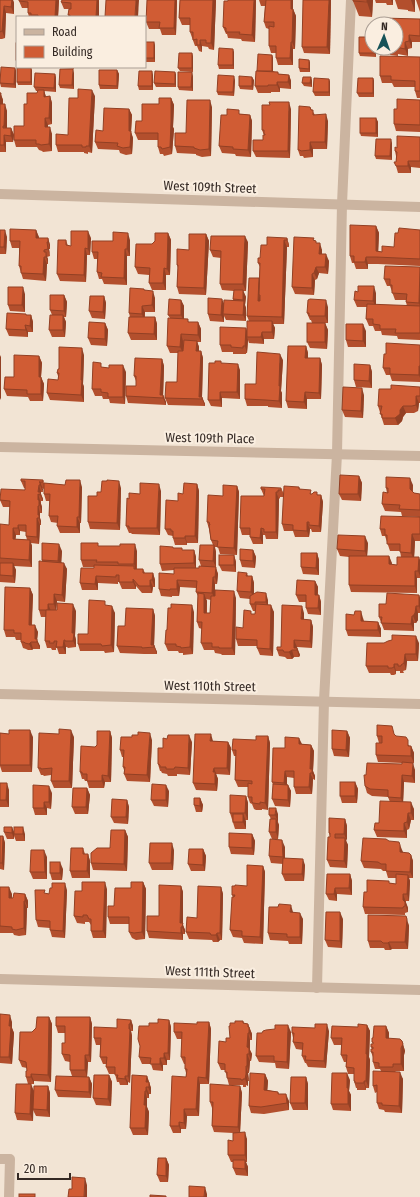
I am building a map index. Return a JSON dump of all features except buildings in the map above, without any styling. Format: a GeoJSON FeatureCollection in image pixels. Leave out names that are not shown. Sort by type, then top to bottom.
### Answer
{"type":"FeatureCollection","features":[{"type":"Feature","properties":{"kind":"street"},"geometry":{"type":"LineString","coordinates":[[317,988],[324,701],[337,454],[342,204],[351,0]]}},
{"type":"Feature","properties":{"kind":"street","name":"West 109th Street"},"geometry":{"type":"LineString","coordinates":[[0,194],[420,207]]}},
{"type":"Feature","properties":{"kind":"street","name":"West 109th Place"},"geometry":{"type":"LineString","coordinates":[[0,447],[420,456]]}},
{"type":"Feature","properties":{"kind":"street","name":"West 110th Street"},"geometry":{"type":"LineString","coordinates":[[0,694],[420,704]]}},
{"type":"Feature","properties":{"kind":"street","name":"West 111th Street"},"geometry":{"type":"LineString","coordinates":[[0,979],[420,990]]}},
{"type":"Feature","properties":{"kind":"street"},"geometry":{"type":"LineString","coordinates":[[0,1159],[10,1159],[9,1197]]}}]}
